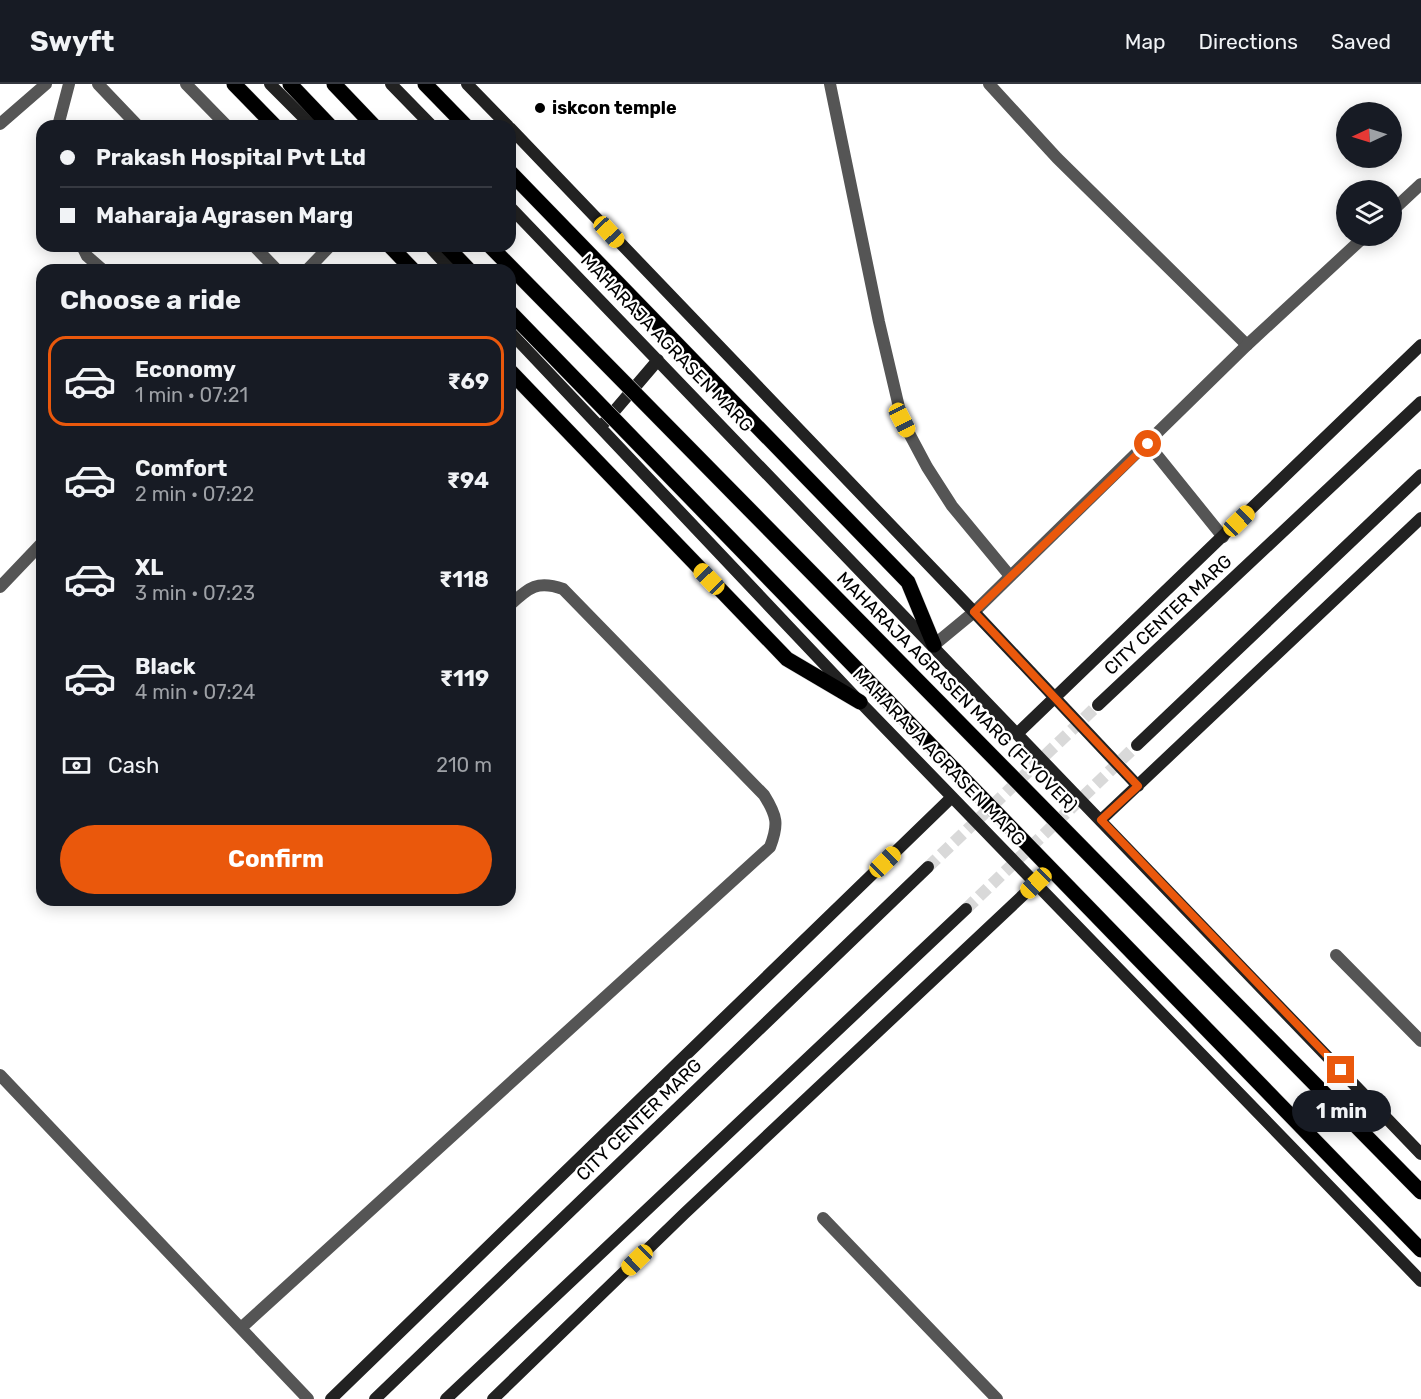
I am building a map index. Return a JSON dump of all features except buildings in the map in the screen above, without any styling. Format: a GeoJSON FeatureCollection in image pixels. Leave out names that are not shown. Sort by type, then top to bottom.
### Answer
{"type":"FeatureCollection","features":[{"type":"Feature","properties":{"kind":"main road"},"geometry":{"type":"LineString","coordinates":[[234,84],[269,120]]}},
{"type":"Feature","properties":{"kind":"main road"},"geometry":{"type":"LineString","coordinates":[[270,84],[306,120]]}},
{"type":"Feature","properties":{"kind":"main road"},"geometry":{"type":"LineString","coordinates":[[290,84],[324,120]]}},
{"type":"Feature","properties":{"kind":"main road"},"geometry":{"type":"LineString","coordinates":[[334,84],[368,120]]}},
{"type":"Feature","properties":{"kind":"main road"},"geometry":{"type":"LineString","coordinates":[[391,84],[426,120]]}},
{"type":"Feature","properties":{"kind":"main road"},"geometry":{"type":"LineString","coordinates":[[425,84],[460,120]]}},
{"type":"Feature","properties":{"kind":"main road"},"geometry":{"type":"LineString","coordinates":[[467,84],[502,120]]}},
{"type":"Feature","properties":{"kind":"main road"},"geometry":{"type":"LineString","coordinates":[[516,134],[1138,786]]}},
{"type":"Feature","properties":{"kind":"main road"},"geometry":{"type":"LineString","coordinates":[[516,178],[908,582],[934,645]]}},
{"type":"Feature","properties":{"kind":"main road","name":"MAHARAJA AGRASEN MARG"},"geometry":{"type":"LineString","coordinates":[[516,213],[934,645],[1421,1154]]}},
{"type":"Feature","properties":{"kind":"main road"},"geometry":{"type":"LineString","coordinates":[[396,252],[407,264]]}},
{"type":"Feature","properties":{"kind":"main road"},"geometry":{"type":"LineString","coordinates":[[434,252],[446,264]]}},
{"type":"Feature","properties":{"kind":"main road"},"geometry":{"type":"LineString","coordinates":[[452,252],[463,264]]}},
{"type":"Feature","properties":{"kind":"main road","name":"MAHARAJA AGRASEN MARG (FLYOVER)"},"geometry":{"type":"LineString","coordinates":[[496,252],[508,264]]}},
{"type":"Feature","properties":{"kind":"main road","name":"MAHARAJA AGRASEN MARG (FLYOVER)"},"geometry":{"type":"LineString","coordinates":[[516,272],[1421,1192]]}},
{"type":"Feature","properties":{"kind":"main road"},"geometry":{"type":"LineString","coordinates":[[516,318],[1421,1250]]}},
{"type":"Feature","properties":{"kind":"main road","name":"MAHARAJA AGRASEN MARG"},"geometry":{"type":"LineString","coordinates":[[516,338],[860,702],[1421,1281]]}},
{"type":"Feature","properties":{"kind":"main road"},"geometry":{"type":"LineString","coordinates":[[1018,733],[1421,345]]}},
{"type":"Feature","properties":{"kind":"main road"},"geometry":{"type":"LineString","coordinates":[[601,428],[658,360]]}},
{"type":"Feature","properties":{"kind":"main road"},"geometry":{"type":"LineString","coordinates":[[516,377],[787,659],[860,702]]}},
{"type":"Feature","properties":{"kind":"main road","name":"CITY CENTER MARG"},"geometry":{"type":"LineString","coordinates":[[1098,705],[1421,402]]}},
{"type":"Feature","properties":{"kind":"main road"},"geometry":{"type":"LineString","coordinates":[[1137,746],[1421,475]]}},
{"type":"Feature","properties":{"kind":"main road"},"geometry":{"type":"LineString","coordinates":[[1101,820],[1421,518]]}},
{"type":"Feature","properties":{"kind":"main road"},"geometry":{"type":"LineString","coordinates":[[331,1399],[952,797]]}},
{"type":"Feature","properties":{"kind":"main road","name":"CITY CENTER MARG"},"geometry":{"type":"LineString","coordinates":[[375,1399],[928,867]]}},
{"type":"Feature","properties":{"kind":"main road"},"geometry":{"type":"LineString","coordinates":[[493,1399],[677,1221],[1036,883]]}},
{"type":"Feature","properties":{"kind":"main road"},"geometry":{"type":"LineString","coordinates":[[446,1399],[966,909]]}},
{"type":"Feature","properties":{"kind":"street"},"geometry":{"type":"LineString","coordinates":[[0,124],[46,84]]}},
{"type":"Feature","properties":{"kind":"street"},"geometry":{"type":"LineString","coordinates":[[60,120],[69,84]]}},
{"type":"Feature","properties":{"kind":"street"},"geometry":{"type":"LineString","coordinates":[[98,84],[132,120]]}},
{"type":"Feature","properties":{"kind":"street"},"geometry":{"type":"LineString","coordinates":[[186,84],[217,120]]}},
{"type":"Feature","properties":{"kind":"street"},"geometry":{"type":"LineString","coordinates":[[830,84],[879,322],[902,420],[927,467],[952,506],[1010,576]]}},
{"type":"Feature","properties":{"kind":"street"},"geometry":{"type":"LineString","coordinates":[[989,84],[1057,158],[1247,345]]}},
{"type":"Feature","properties":{"kind":"street"},"geometry":{"type":"LineString","coordinates":[[1402,202],[1421,184]]}},
{"type":"Feature","properties":{"kind":"street"},"geometry":{"type":"LineString","coordinates":[[934,645],[974,612],[1247,345],[1354,246]]}},
{"type":"Feature","properties":{"kind":"street"},"geometry":{"type":"LineString","coordinates":[[85,252],[96,264]]}},
{"type":"Feature","properties":{"kind":"street"},"geometry":{"type":"LineString","coordinates":[[260,252],[271,264]]}},
{"type":"Feature","properties":{"kind":"street"},"geometry":{"type":"LineString","coordinates":[[313,264],[324,252]]}},
{"type":"Feature","properties":{"kind":"street"},"geometry":{"type":"LineString","coordinates":[[1148,444],[1222,537]]}},
{"type":"Feature","properties":{"kind":"street"},"geometry":{"type":"LineString","coordinates":[[0,587],[36,549]]}},
{"type":"Feature","properties":{"kind":"street"},"geometry":{"type":"LineString","coordinates":[[241,1328],[770,847],[777,829],[774,811],[764,795],[563,589],[549,584],[536,585],[516,599]]}},
{"type":"Feature","properties":{"kind":"street"},"geometry":{"type":"LineString","coordinates":[[1336,955],[1421,1041]]}},
{"type":"Feature","properties":{"kind":"street"},"geometry":{"type":"LineString","coordinates":[[0,1075],[308,1399]]}},
{"type":"Feature","properties":{"kind":"street"},"geometry":{"type":"LineString","coordinates":[[823,1218],[998,1399]]}},
{"type":"Feature","properties":{"kind":"tunnel"},"geometry":{"type":"LineString","coordinates":[[928,867],[1098,705]]}},
{"type":"Feature","properties":{"kind":"tunnel"},"geometry":{"type":"LineString","coordinates":[[966,909],[1137,745]]}},
{"type":"Feature","properties":{"kind":"place","name":"iskcon temple"},"geometry":{"type":"Point","coordinates":[540,108]}},
{"type":"Feature","properties":{"kind":"route"},"geometry":{"type":"LineString","coordinates":[[1148,444],[974,612],[1138,786],[1101,820],[1341,1070]]}}]}
